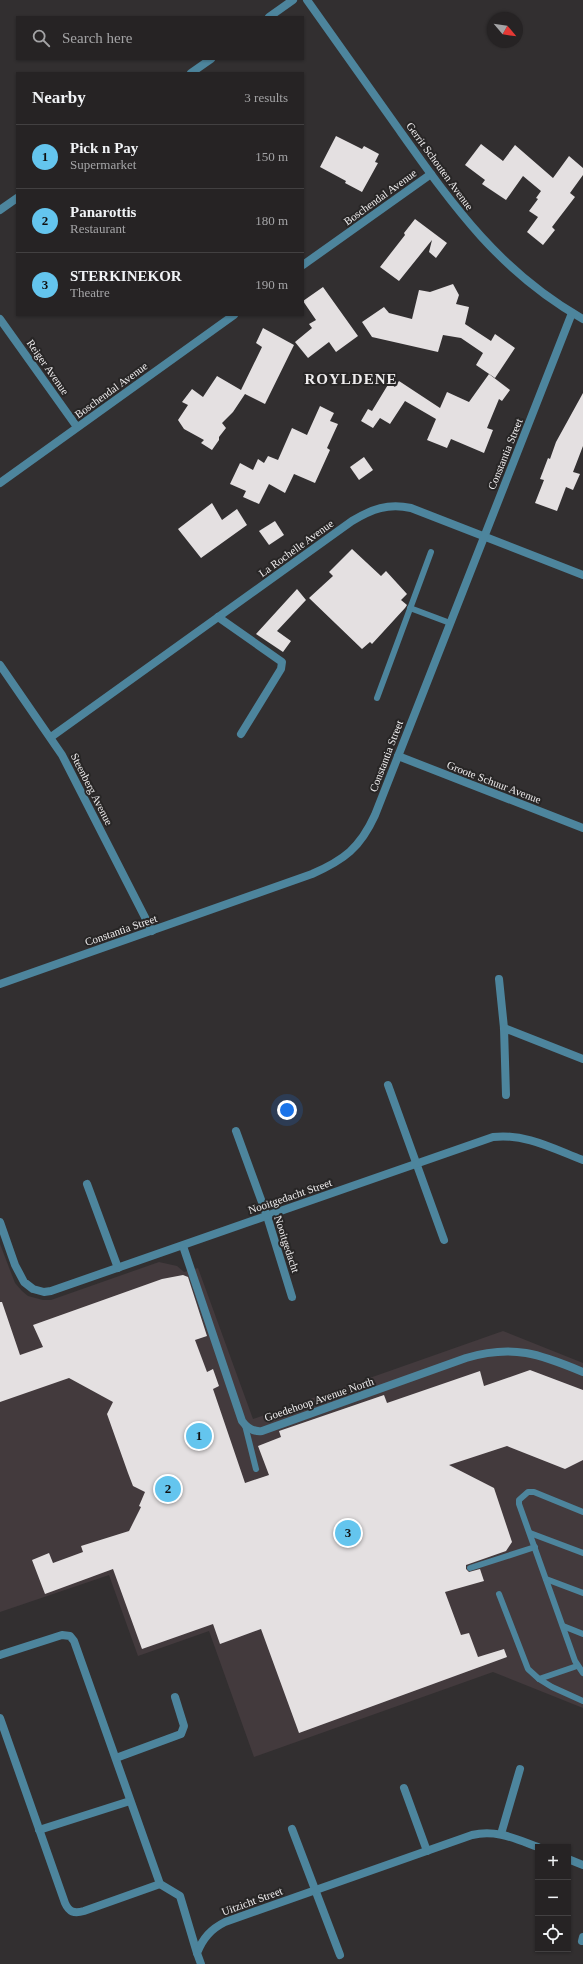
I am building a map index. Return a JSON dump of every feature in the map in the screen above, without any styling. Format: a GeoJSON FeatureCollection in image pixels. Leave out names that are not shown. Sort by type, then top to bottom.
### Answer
{"type":"FeatureCollection","features":[{"type":"Feature","properties":{"kind":"street"},"geometry":{"type":"LineString","coordinates":[[270,16],[293,0]]}},
{"type":"Feature","properties":{"kind":"street","name":"Gerrit Schouten Avenue"},"geometry":{"type":"LineString","coordinates":[[307,0],[431,174],[483,240],[523,278],[572,313],[583,319]]}},
{"type":"Feature","properties":{"kind":"street"},"geometry":{"type":"LineString","coordinates":[[192,72],[210,60]]}},
{"type":"Feature","properties":{"kind":"street","name":"Boschendal Avenue"},"geometry":{"type":"LineString","coordinates":[[304,264],[431,174]]}},
{"type":"Feature","properties":{"kind":"street"},"geometry":{"type":"LineString","coordinates":[[0,210],[16,199]]}},
{"type":"Feature","properties":{"kind":"street","name":"Constantia Street"},"geometry":{"type":"LineString","coordinates":[[0,984],[312,874],[345,857],[355,848],[369,828],[572,313]]}},
{"type":"Feature","properties":{"kind":"street","name":"Boschendal Avenue"},"geometry":{"type":"LineString","coordinates":[[0,483],[233,316]]}},
{"type":"Feature","properties":{"kind":"street","name":"Reiger Avenue"},"geometry":{"type":"LineString","coordinates":[[0,319],[77,428]]}},
{"type":"Feature","properties":{"kind":"street","name":"La Rochelle Avenue"},"geometry":{"type":"LineString","coordinates":[[51,737],[352,521],[377,508],[390,505],[411,508],[484,535],[583,575]]}},
{"type":"Feature","properties":{"kind":"street"},"geometry":{"type":"LineString","coordinates":[[218,617],[282,662],[281,669],[242,734]]}},
{"type":"Feature","properties":{"kind":"street","name":"Steenberg Avenue"},"geometry":{"type":"LineString","coordinates":[[0,665],[51,737],[71,771],[152,931]]}},
{"type":"Feature","properties":{"kind":"street","name":"Groote Schuur Avenue"},"geometry":{"type":"LineString","coordinates":[[398,756],[583,828]]}},
{"type":"Feature","properties":{"kind":"street"},"geometry":{"type":"LineString","coordinates":[[499,979],[504,1028],[506,1095]]}},
{"type":"Feature","properties":{"kind":"street"},"geometry":{"type":"LineString","coordinates":[[504,1028],[583,1059]]}},
{"type":"Feature","properties":{"kind":"street"},"geometry":{"type":"LineString","coordinates":[[388,1085],[444,1240]]}},
{"type":"Feature","properties":{"kind":"street","name":"Nooitgedacht"},"geometry":{"type":"LineString","coordinates":[[236,1131],[267,1216],[292,1297]]}},
{"type":"Feature","properties":{"kind":"street","name":"Nooitgedacht Street"},"geometry":{"type":"LineString","coordinates":[[0,1222],[20,1276],[28,1287],[44,1292],[182,1246],[484,1139],[500,1136],[526,1139],[583,1160]]}},
{"type":"Feature","properties":{"kind":"street"},"geometry":{"type":"LineString","coordinates":[[87,1184],[118,1268]]}},
{"type":"Feature","properties":{"kind":"street"},"geometry":{"type":"LineString","coordinates":[[182,1246],[245,1425]]}},
{"type":"Feature","properties":{"kind":"street","name":"Goedehoop Avenue North"},"geometry":{"type":"LineString","coordinates":[[245,1425],[251,1429],[262,1430],[466,1358],[486,1353],[512,1351],[533,1353],[547,1357],[583,1372]]}},
{"type":"Feature","properties":{"kind":"street"},"geometry":{"type":"LineString","coordinates":[[0,1655],[62,1635],[72,1638],[77,1647],[160,1884],[180,1896],[201,1964]]}},
{"type":"Feature","properties":{"kind":"street"},"geometry":{"type":"LineString","coordinates":[[116,1758],[181,1734],[184,1726],[175,1697]]}},
{"type":"Feature","properties":{"kind":"street"},"geometry":{"type":"LineString","coordinates":[[0,1718],[67,1907],[74,1913],[84,1911],[160,1884]]}},
{"type":"Feature","properties":{"kind":"street"},"geometry":{"type":"LineString","coordinates":[[500,1834],[520,1769]]}},
{"type":"Feature","properties":{"kind":"street"},"geometry":{"type":"LineString","coordinates":[[404,1788],[427,1851]]}},
{"type":"Feature","properties":{"kind":"street"},"geometry":{"type":"LineString","coordinates":[[39,1830],[130,1801]]}},
{"type":"Feature","properties":{"kind":"street"},"geometry":{"type":"LineString","coordinates":[[292,1829],[340,1956]]}},
{"type":"Feature","properties":{"kind":"street","name":"Uitzicht Street"},"geometry":{"type":"LineString","coordinates":[[197,1953],[206,1936],[220,1924],[472,1835],[487,1833],[500,1834],[535,1846]]}},
{"type":"Feature","properties":{"kind":"street"},"geometry":{"type":"LineString","coordinates":[[571,1860],[583,1865]]}},
{"type":"Feature","properties":{"kind":"lane"},"geometry":{"type":"LineString","coordinates":[[377,698],[431,552]]}},
{"type":"Feature","properties":{"kind":"lane"},"geometry":{"type":"LineString","coordinates":[[410,608],[450,623]]}},
{"type":"Feature","properties":{"kind":"lane"},"geometry":{"type":"LineString","coordinates":[[245,1425],[256,1469]]}},
{"type":"Feature","properties":{"kind":"lane"},"geometry":{"type":"LineString","coordinates":[[583,1512],[536,1493],[528,1492],[522,1497],[519,1504],[577,1666],[583,1673]]}},
{"type":"Feature","properties":{"kind":"lane"},"geometry":{"type":"LineString","coordinates":[[530,1533],[583,1553]]}},
{"type":"Feature","properties":{"kind":"lane"},"geometry":{"type":"LineString","coordinates":[[470,1568],[534,1547]]}},
{"type":"Feature","properties":{"kind":"lane"},"geometry":{"type":"LineString","coordinates":[[546,1579],[583,1593]]}},
{"type":"Feature","properties":{"kind":"lane"},"geometry":{"type":"LineString","coordinates":[[499,1594],[526,1666],[539,1679],[557,1690],[583,1701]]}},
{"type":"Feature","properties":{"kind":"lane"},"geometry":{"type":"LineString","coordinates":[[562,1626],[583,1634]]}},
{"type":"Feature","properties":{"kind":"lane"},"geometry":{"type":"LineString","coordinates":[[539,1679],[577,1666]]}},
{"type":"Feature","properties":{"kind":"shaded area"},"geometry":{"type":"Polygon","coordinates":[[[0,1244],[15,1283],[28,1296],[43,1300],[51,1300],[159,1262],[177,1266],[184,1272],[198,1268],[253,1419],[503,1331],[583,1363],[583,1708],[493,1672],[254,1757],[209,1631],[138,1656],[109,1575],[0,1612],[0,1244]]]}},
{"type":"Feature","properties":{"kind":"building"},"geometry":{"type":"Polygon","coordinates":[[[336,136],[362,149],[364,146],[379,154],[375,162],[378,163],[362,192],[345,183],[346,181],[320,167],[336,136]]]}},
{"type":"Feature","properties":{"kind":"building"},"geometry":{"type":"Polygon","coordinates":[[[481,144],[503,161],[515,145],[553,178],[569,156],[583,168],[583,175],[570,193],[575,197],[552,227],[555,230],[543,245],[527,232],[538,217],[529,211],[538,199],[536,198],[541,191],[523,176],[506,200],[482,184],[485,180],[465,165],[481,144]]]}},
{"type":"Feature","properties":{"kind":"building"},"geometry":{"type":"Polygon","coordinates":[[[415,219],[447,243],[436,258],[429,252],[432,240],[399,281],[380,267],[405,235],[404,233],[415,219]]]}},
{"type":"Feature","properties":{"kind":"building"},"geometry":{"type":"Polygon","coordinates":[[[453,284],[459,295],[456,304],[469,307],[465,324],[491,341],[495,334],[515,348],[495,378],[476,365],[483,353],[461,338],[443,335],[438,352],[372,337],[362,322],[384,307],[389,313],[412,319],[419,290],[430,292],[453,284]]]}},
{"type":"Feature","properties":{"kind":"building"},"geometry":{"type":"Polygon","coordinates":[[[323,287],[358,336],[336,352],[329,342],[308,358],[295,342],[312,328],[309,324],[316,320],[304,300],[323,287]]]}},
{"type":"Feature","properties":{"kind":"building"},"geometry":{"type":"Polygon","coordinates":[[[263,328],[294,345],[265,404],[245,394],[233,412],[222,423],[226,428],[212,450],[201,443],[204,440],[184,429],[178,420],[188,405],[182,402],[192,389],[203,397],[217,376],[241,390],[262,347],[256,343],[263,328]]]}},
{"type":"Feature","properties":{"kind":"building"},"geometry":{"type":"Polygon","coordinates":[[[489,374],[510,390],[502,401],[499,399],[487,428],[493,430],[484,453],[451,439],[447,448],[427,440],[436,419],[405,401],[390,424],[380,418],[373,428],[361,421],[368,409],[372,411],[389,383],[395,387],[399,381],[440,408],[447,392],[469,402],[489,374]]]}},
{"type":"Feature","properties":{"kind":"building"},"geometry":{"type":"Polygon","coordinates":[[[583,393],[583,446],[573,472],[580,474],[573,490],[566,487],[557,511],[535,503],[544,480],[540,479],[548,458],[550,459],[556,442],[583,393]]]}},
{"type":"Feature","properties":{"kind":"building"},"geometry":{"type":"Polygon","coordinates":[[[320,406],[334,413],[330,421],[338,424],[327,448],[330,450],[315,483],[294,474],[285,493],[269,484],[259,504],[243,497],[246,491],[230,484],[240,463],[253,470],[258,459],[264,463],[268,456],[278,460],[292,428],[307,435],[320,406]]]}},
{"type":"Feature","properties":{"kind":"building"},"geometry":{"type":"Polygon","coordinates":[[[364,457],[373,470],[359,480],[350,467],[364,457]]]}},
{"type":"Feature","properties":{"kind":"building"},"geometry":{"type":"Polygon","coordinates":[[[212,503],[222,520],[237,509],[247,525],[201,558],[178,529],[212,503]]]}},
{"type":"Feature","properties":{"kind":"building"},"geometry":{"type":"Polygon","coordinates":[[[275,521],[284,535],[269,545],[259,531],[275,521]]]}},
{"type":"Feature","properties":{"kind":"building"},"geometry":{"type":"Polygon","coordinates":[[[352,549],[381,576],[386,571],[407,594],[401,600],[407,605],[405,608],[372,644],[370,642],[362,649],[309,598],[333,576],[329,572],[352,549]]]}},
{"type":"Feature","properties":{"kind":"building"},"geometry":{"type":"Polygon","coordinates":[[[297,589],[306,600],[277,631],[291,641],[283,652],[256,634],[297,589]]]}},
{"type":"Feature","properties":{"kind":"building"},"geometry":{"type":"Polygon","coordinates":[[[183,1275],[188,1277],[207,1336],[195,1340],[207,1372],[213,1369],[219,1386],[213,1389],[245,1483],[269,1475],[258,1446],[281,1437],[279,1431],[384,1395],[387,1403],[480,1371],[484,1386],[530,1370],[583,1390],[583,1460],[565,1469],[507,1446],[449,1465],[494,1488],[512,1542],[506,1551],[466,1565],[466,1569],[469,1572],[480,1569],[484,1581],[445,1592],[461,1635],[469,1633],[478,1657],[504,1649],[507,1657],[299,1733],[261,1629],[220,1644],[213,1624],[142,1649],[113,1569],[45,1594],[32,1560],[49,1553],[53,1563],[83,1552],[81,1546],[129,1531],[141,1507],[139,1506],[145,1492],[133,1486],[107,1414],[113,1402],[69,1378],[0,1402],[0,1302],[2,1302],[20,1355],[43,1347],[33,1325],[162,1279],[183,1275]]]}},
{"type":"Feature","properties":{"kind":"place","name":"Pick n Pay"},"geometry":{"type":"Point","coordinates":[199,1436]}},
{"type":"Feature","properties":{"kind":"place","name":"Panarottis"},"geometry":{"type":"Point","coordinates":[168,1489]}},
{"type":"Feature","properties":{"kind":"place","name":"STERKINEKOR"},"geometry":{"type":"Point","coordinates":[348,1533]}},
{"type":"Feature","properties":{"kind":"district","name":"ROYLDENE"},"geometry":{"type":"Point","coordinates":[351,379]}}]}
